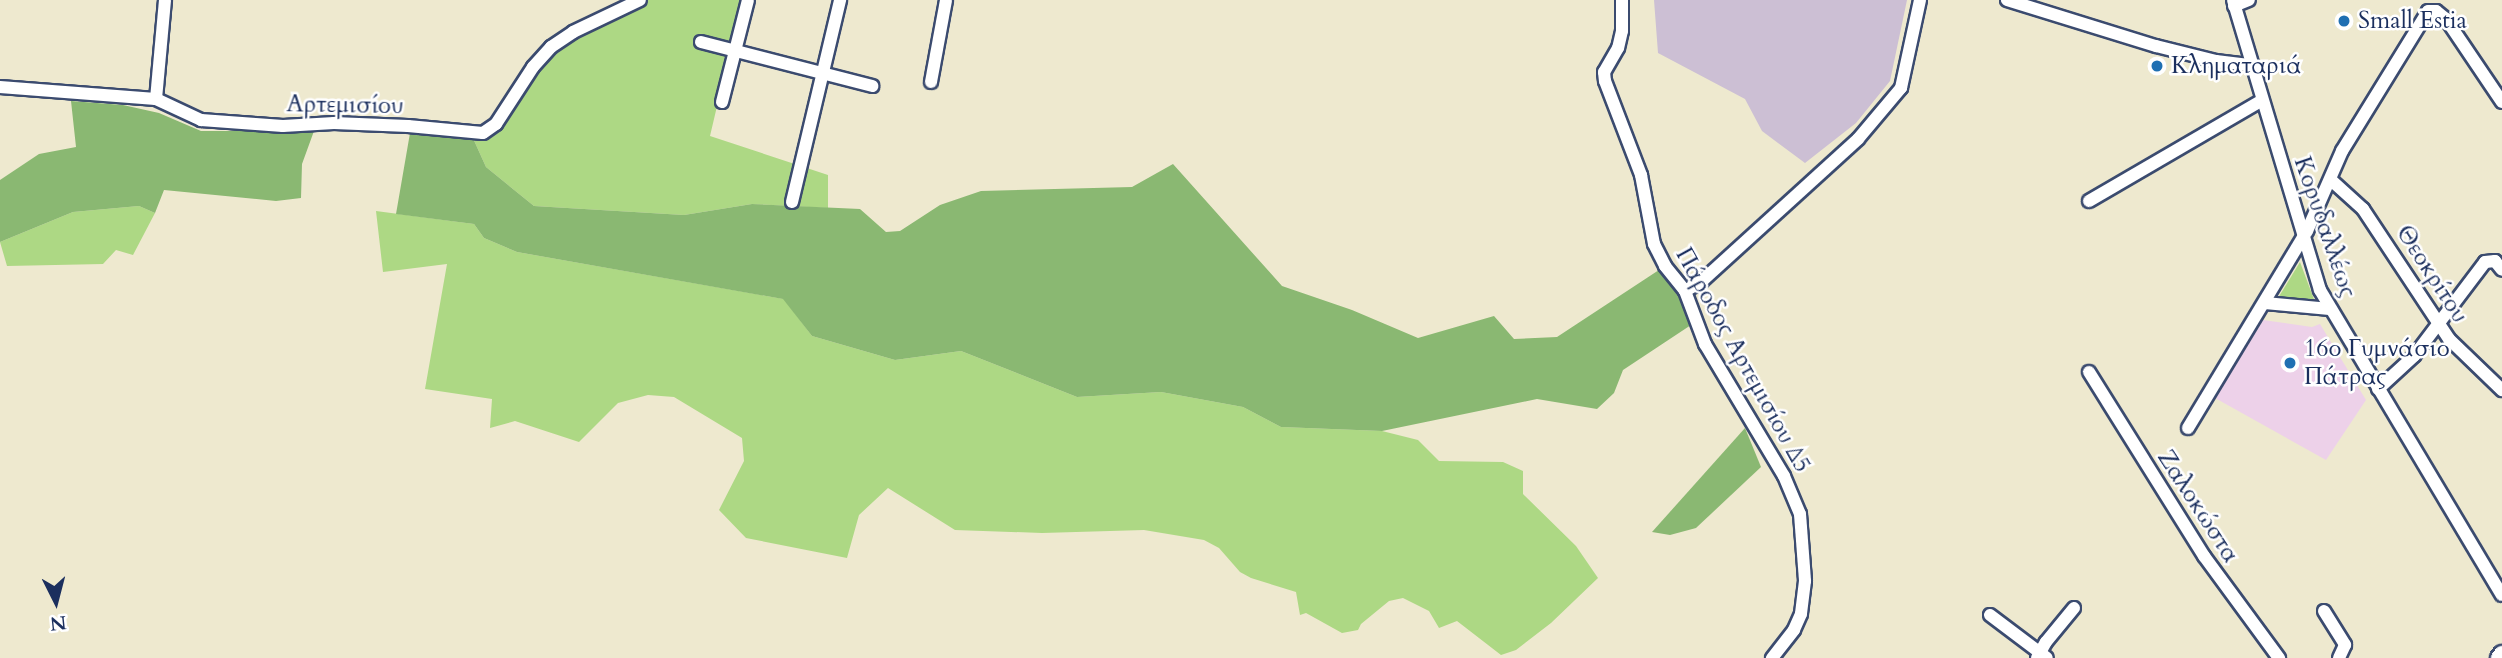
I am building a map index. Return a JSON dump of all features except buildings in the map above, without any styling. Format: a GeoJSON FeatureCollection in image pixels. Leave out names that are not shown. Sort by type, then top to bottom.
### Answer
{"type":"FeatureCollection","features":[{"type":"Feature","properties":{"kind":"street"},"geometry":{"type":"LineString","coordinates":[[156,99],[165,0]]}},
{"type":"Feature","properties":{"kind":"street","name":"Αρτεμισίου"},"geometry":{"type":"LineString","coordinates":[[0,87],[156,99],[201,120],[284,125],[334,123],[408,126],[482,133],[500,119],[533,67],[551,47],[573,32],[639,0]]}},
{"type":"Feature","properties":{"kind":"street"},"geometry":{"type":"LineString","coordinates":[[722,102],[748,0]]}},
{"type":"Feature","properties":{"kind":"street"},"geometry":{"type":"LineString","coordinates":[[792,202],[840,0]]}},
{"type":"Feature","properties":{"kind":"street"},"geometry":{"type":"LineString","coordinates":[[931,82],[946,0]]}},
{"type":"Feature","properties":{"kind":"street","name":"Πάροδος Αρτεμισίου Δ5"},"geometry":{"type":"LineString","coordinates":[[1622,0],[1622,31],[1618,48],[1604,72],[1605,81],[1641,175],[1654,244],[1665,266],[1685,291],[1705,344],[1784,476],[1800,514],[1805,581],[1801,614],[1794,630],[1772,658]]}},
{"type":"Feature","properties":{"kind":"street"},"geometry":{"type":"LineString","coordinates":[[1685,291],[1702,281],[1858,139],[1901,88],[1920,0]]}},
{"type":"Feature","properties":{"kind":"street"},"geometry":{"type":"LineString","coordinates":[[2007,0],[2155,46],[2216,61],[2251,65]]}},
{"type":"Feature","properties":{"kind":"street"},"geometry":{"type":"LineString","coordinates":[[2233,3],[2249,0]]}},
{"type":"Feature","properties":{"kind":"street","name":"Κορυδαλλέως"},"geometry":{"type":"LineString","coordinates":[[2233,3],[2315,278],[2330,309],[2502,595]]}},
{"type":"Feature","properties":{"kind":"street"},"geometry":{"type":"LineString","coordinates":[[2188,428],[2303,238],[2342,151],[2422,19],[2431,10],[2446,19],[2502,102]]}},
{"type":"Feature","properties":{"kind":"street"},"geometry":{"type":"LineString","coordinates":[[701,42],[872,86]]}},
{"type":"Feature","properties":{"kind":"street"},"geometry":{"type":"LineString","coordinates":[[2089,201],[2261,101]]}},
{"type":"Feature","properties":{"kind":"street","name":"Θεοκρίτου"},"geometry":{"type":"LineString","coordinates":[[2331,180],[2350,194],[2368,215],[2452,342],[2502,390]]}},
{"type":"Feature","properties":{"kind":"street"},"geometry":{"type":"LineString","coordinates":[[2378,389],[2400,372],[2485,262],[2494,261],[2502,270]]}},
{"type":"Feature","properties":{"kind":"street"},"geometry":{"type":"LineString","coordinates":[[2265,303],[2330,309]]}},
{"type":"Feature","properties":{"kind":"street","name":"Ζαλοκώστα"},"geometry":{"type":"LineString","coordinates":[[2089,372],[2204,556],[2279,658]]}},
{"type":"Feature","properties":{"kind":"street"},"geometry":{"type":"LineString","coordinates":[[1990,615],[2041,656],[2074,608]]}},
{"type":"Feature","properties":{"kind":"street"},"geometry":{"type":"LineString","coordinates":[[2324,611],[2344,645],[2339,658]]}},
{"type":"Feature","properties":{"kind":"shaded area"},"geometry":{"type":"Polygon","coordinates":[[[1654,0],[1907,0],[1890,81],[1856,123],[1805,163],[1762,131],[1745,99],[1658,53],[1654,0]]]}},
{"type":"Feature","properties":{"kind":"shaded area","name":"16ο Γυμνάσιο Πάτρας"},"geometry":{"type":"Polygon","coordinates":[[[2263,320],[2312,327],[2320,324],[2366,400],[2326,460],[2215,398],[2263,320]]]}},
{"type":"Feature","properties":{"kind":"green space"},"geometry":{"type":"Polygon","coordinates":[[[647,0],[742,0],[710,136],[828,175],[828,208],[752,204],[684,215],[534,206],[486,167],[472,136],[484,135],[561,44],[647,0]]]}},
{"type":"Feature","properties":{"kind":"green space"},"geometry":{"type":"Polygon","coordinates":[[[71,101],[123,105],[159,113],[201,131],[314,131],[302,164],[301,198],[276,201],[164,190],[155,213],[139,206],[73,212],[0,242],[0,180],[39,154],[76,147],[71,101]]]}},
{"type":"Feature","properties":{"kind":"green space"},"geometry":{"type":"Polygon","coordinates":[[[410,133],[472,136],[486,167],[534,206],[684,215],[752,204],[860,209],[886,232],[900,231],[940,205],[981,191],[1132,187],[1173,164],[1282,286],[1352,310],[1418,338],[1494,316],[1514,339],[1557,337],[1662,268],[1682,300],[1691,325],[1623,370],[1614,393],[1597,409],[1537,399],[1382,431],[1281,427],[1243,407],[1161,392],[1077,397],[961,351],[895,360],[812,336],[783,299],[517,252],[484,238],[474,224],[396,214],[410,133]]]}},
{"type":"Feature","properties":{"kind":"green space"},"geometry":{"type":"Polygon","coordinates":[[[139,206],[155,213],[133,255],[116,250],[103,264],[7,266],[0,242],[73,212],[139,206]]]}},
{"type":"Feature","properties":{"kind":"green space"},"geometry":{"type":"Polygon","coordinates":[[[376,211],[474,224],[484,238],[517,252],[784,299],[812,336],[895,360],[961,351],[1077,397],[1161,392],[1243,407],[1281,427],[1382,431],[1418,440],[1439,461],[1503,462],[1523,471],[1523,494],[1576,546],[1598,578],[1551,623],[1516,650],[1501,655],[1457,621],[1439,628],[1429,611],[1403,598],[1389,601],[1361,624],[1358,630],[1342,633],[1306,613],[1300,615],[1296,592],[1240,572],[1219,548],[1204,540],[1144,530],[1042,533],[955,530],[888,488],[859,515],[847,558],[746,538],[719,510],[744,461],[742,438],[674,397],[648,395],[618,403],[579,442],[515,421],[490,428],[492,399],[425,389],[447,264],[383,272],[376,211]]]}},
{"type":"Feature","properties":{"kind":"green space"},"geometry":{"type":"Polygon","coordinates":[[[2300,262],[2315,302],[2278,298],[2300,262]]]}},
{"type":"Feature","properties":{"kind":"green space"},"geometry":{"type":"Polygon","coordinates":[[[1745,428],[1761,467],[1696,528],[1670,535],[1652,532],[1745,428]]]}},
{"type":"Feature","properties":{"kind":"place","name":"Small Estia"},"geometry":{"type":"Point","coordinates":[2344,21]}},
{"type":"Feature","properties":{"kind":"place","name":"Κληματαριά"},"geometry":{"type":"Point","coordinates":[2157,66]}},
{"type":"Feature","properties":{"kind":"place","name":"16ο Γυμνάσιο Πάτρας"},"geometry":{"type":"Point","coordinates":[2290,363]}}]}
